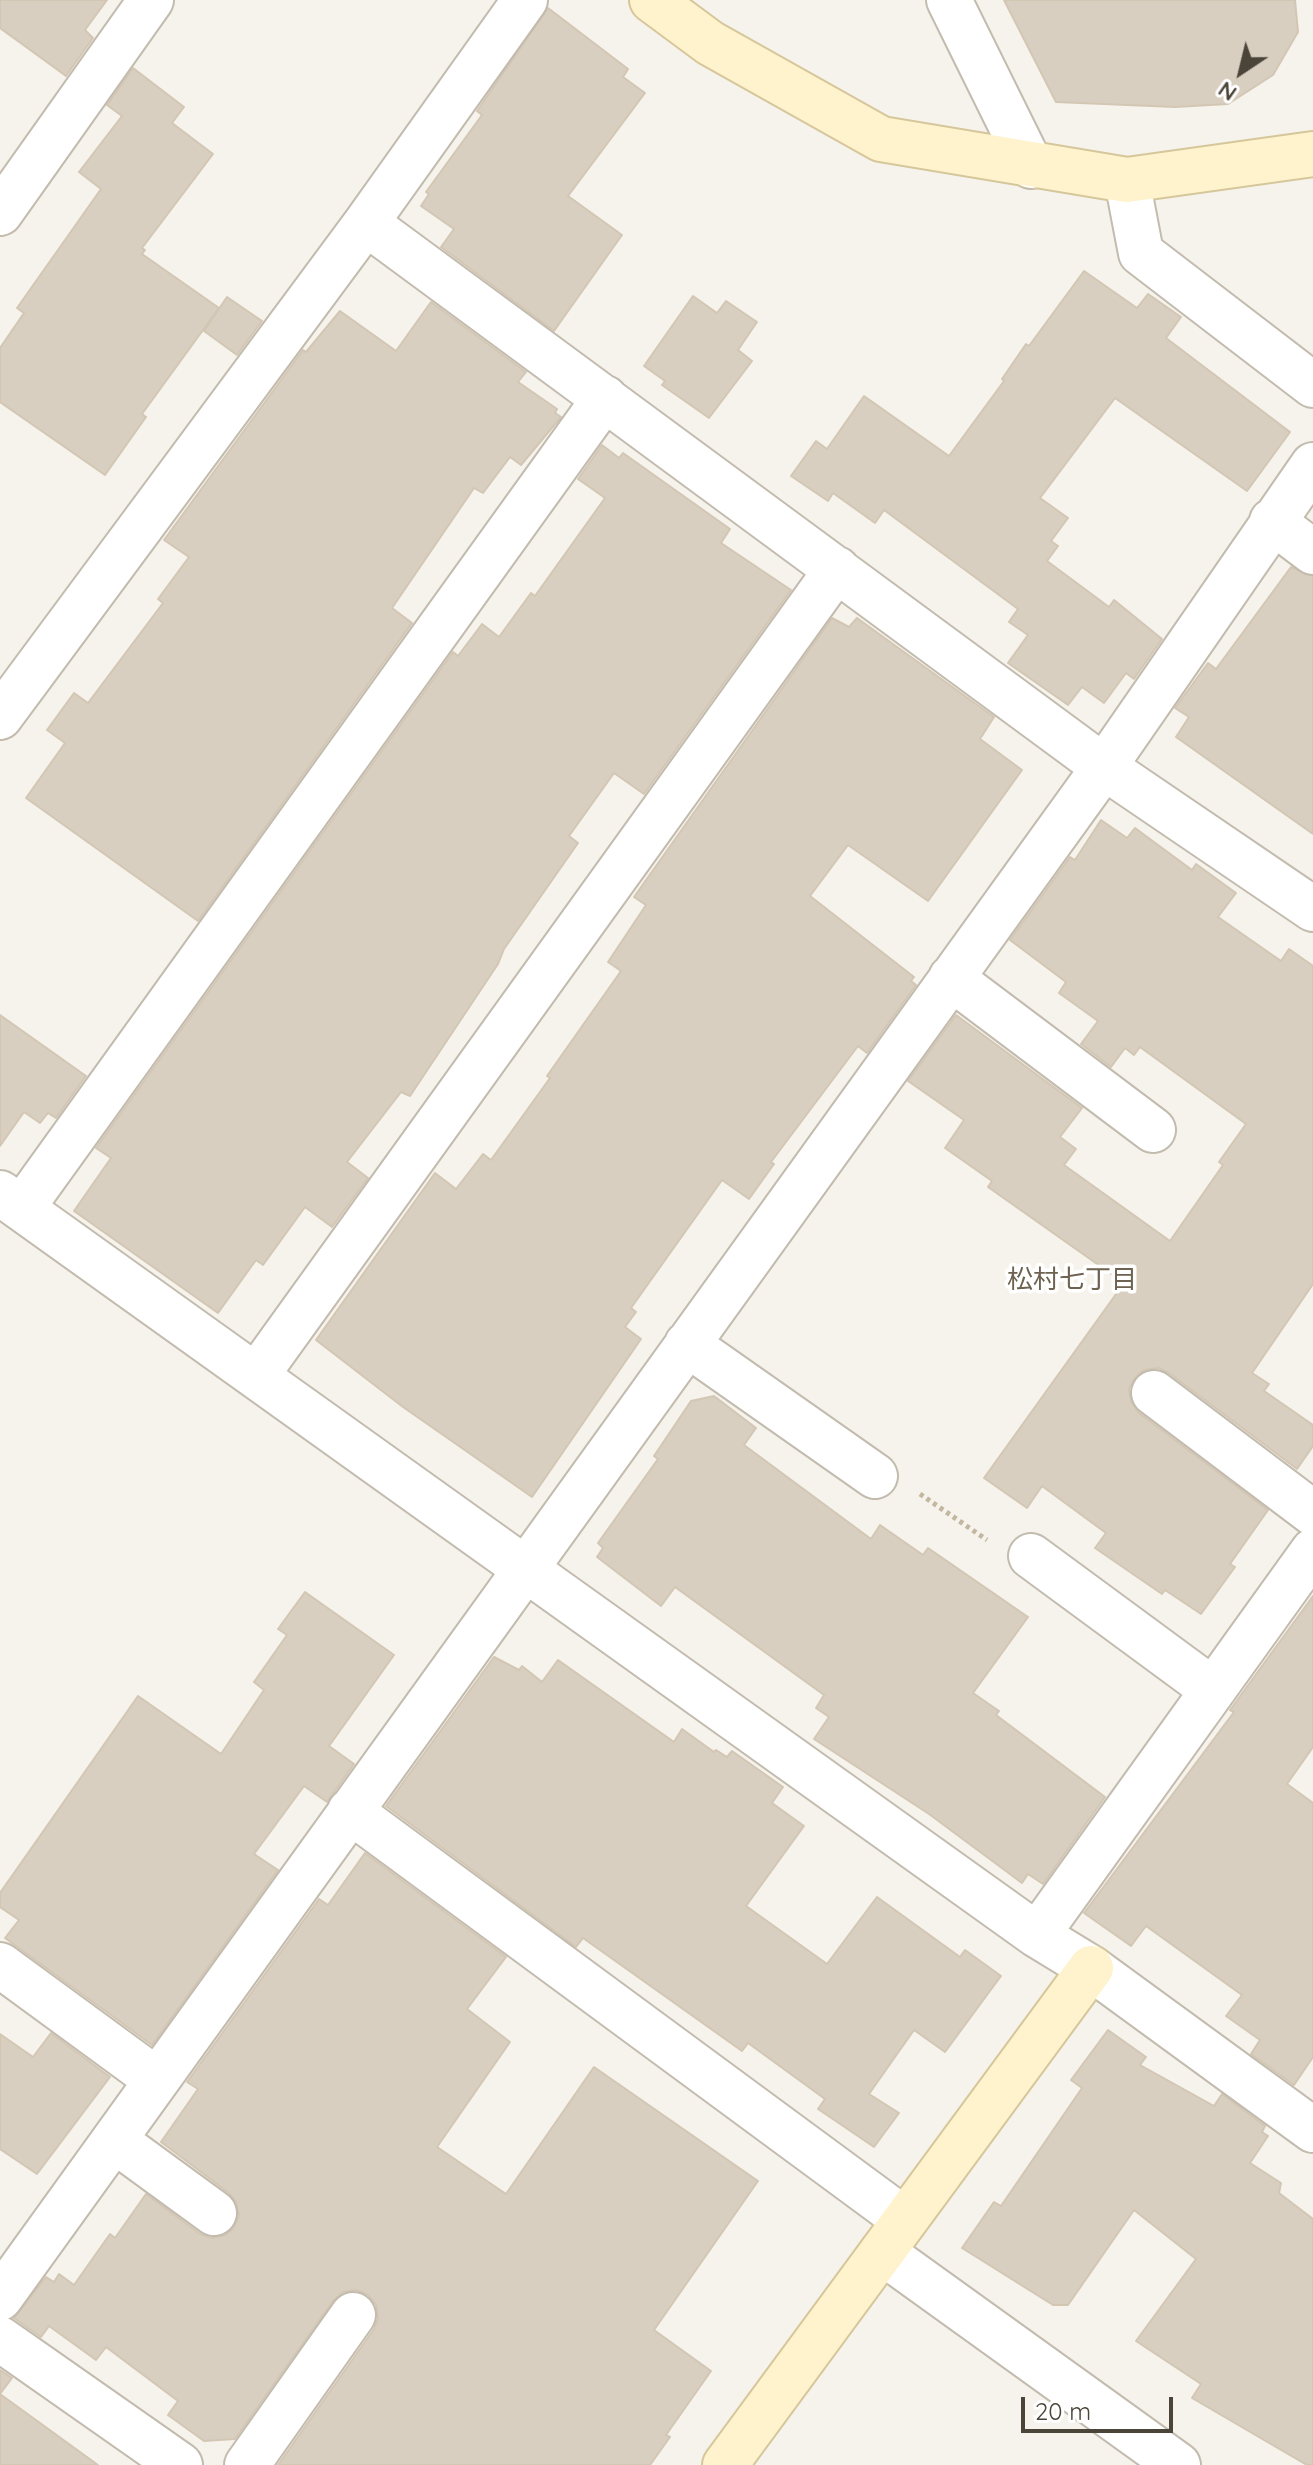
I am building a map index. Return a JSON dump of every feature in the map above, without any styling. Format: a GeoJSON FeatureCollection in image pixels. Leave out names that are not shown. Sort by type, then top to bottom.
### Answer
{"type":"FeatureCollection","features":[{"type":"Feature","properties":{"kind":"street"},"geometry":{"type":"LineString","coordinates":[[0,213],[151,0]]}},
{"type":"Feature","properties":{"kind":"street"},"geometry":{"type":"LineString","coordinates":[[0,717],[366,223],[525,0]]}},
{"type":"Feature","properties":{"kind":"street"},"geometry":{"type":"LineString","coordinates":[[652,0],[710,43],[881,139],[1127,180],[1313,154]]}},
{"type":"Feature","properties":{"kind":"street"},"geometry":{"type":"LineString","coordinates":[[949,0],[1031,166]]}},
{"type":"Feature","properties":{"kind":"street"},"geometry":{"type":"LineString","coordinates":[[1127,180],[1141,253],[1313,385]]}},
{"type":"Feature","properties":{"kind":"street"},"geometry":{"type":"LineString","coordinates":[[366,223],[1104,767],[1313,909]]}},
{"type":"Feature","properties":{"kind":"street"},"geometry":{"type":"LineString","coordinates":[[605,398],[11,1200],[1037,1935],[1091,1968],[1313,2130]]}},
{"type":"Feature","properties":{"kind":"street"},"geometry":{"type":"LineString","coordinates":[[0,2298],[1104,767],[1313,465]]}},
{"type":"Feature","properties":{"kind":"street"},"geometry":{"type":"LineString","coordinates":[[1272,521],[1313,552]]}},
{"type":"Feature","properties":{"kind":"street"},"geometry":{"type":"LineString","coordinates":[[256,1376],[837,569]]}},
{"type":"Feature","properties":{"kind":"street"},"geometry":{"type":"LineString","coordinates":[[951,978],[1153,1130]]}},
{"type":"Feature","properties":{"kind":"street"},"geometry":{"type":"LineString","coordinates":[[687,1344],[875,1476]]}},
{"type":"Feature","properties":{"kind":"street"},"geometry":{"type":"LineString","coordinates":[[1154,1393],[1313,1513]]}},
{"type":"Feature","properties":{"kind":"street"},"geometry":{"type":"LineString","coordinates":[[1037,1935],[1213,1690],[1299,1600],[1313,1551]]}},
{"type":"Feature","properties":{"kind":"street"},"geometry":{"type":"LineString","coordinates":[[1031,1556],[1213,1690]]}},
{"type":"Feature","properties":{"kind":"street"},"geometry":{"type":"LineString","coordinates":[[350,1811],[893,2236],[1178,2465]]}},
{"type":"Feature","properties":{"kind":"street"},"geometry":{"type":"LineString","coordinates":[[0,1965],[157,2080]]}},
{"type":"Feature","properties":{"kind":"street"},"geometry":{"type":"LineString","coordinates":[[725,2465],[1091,1968]]}},
{"type":"Feature","properties":{"kind":"street"},"geometry":{"type":"LineString","coordinates":[[114,2140],[214,2213]]}},
{"type":"Feature","properties":{"kind":"street"},"geometry":{"type":"LineString","coordinates":[[247,2465],[353,2315]]}},
{"type":"Feature","properties":{"kind":"street"},"geometry":{"type":"LineString","coordinates":[[0,2339],[180,2465]]}},
{"type":"Feature","properties":{"kind":"path"},"geometry":{"type":"LineString","coordinates":[[875,1476],[898,1480],[1013,1558],[1031,1556]]}},
{"type":"Feature","properties":{"kind":"building"},"geometry":{"type":"Polygon","coordinates":[[[0,0],[107,0],[85,30],[93,38],[66,76],[0,28],[0,0]]]}},
{"type":"Feature","properties":{"kind":"building"},"geometry":{"type":"Polygon","coordinates":[[[1004,0],[1295,0],[1298,32],[1273,75],[1228,104],[1175,107],[1056,102],[1004,0]]]}},
{"type":"Feature","properties":{"kind":"building"},"geometry":{"type":"Polygon","coordinates":[[[548,8],[628,69],[623,77],[645,93],[568,196],[622,235],[554,331],[441,247],[454,229],[421,206],[429,194],[426,192],[482,115],[477,111],[548,8]]]}},
{"type":"Feature","properties":{"kind":"building"},"geometry":{"type":"Polygon","coordinates":[[[133,68],[184,107],[172,123],[213,154],[142,248],[145,250],[142,254],[219,308],[142,414],[146,417],[105,475],[0,402],[0,348],[24,313],[17,308],[101,189],[79,172],[122,116],[107,105],[133,68]]]}},
{"type":"Feature","properties":{"kind":"building"},"geometry":{"type":"Polygon","coordinates":[[[1084,271],[1137,308],[1148,294],[1181,317],[1166,338],[1290,432],[1247,491],[1115,398],[1040,498],[1068,518],[1051,541],[1058,546],[1047,561],[1109,607],[1114,600],[1162,639],[1134,679],[1126,673],[1104,703],[1082,687],[1068,705],[1008,663],[1028,635],[1009,622],[1018,609],[884,510],[875,523],[833,493],[828,501],[791,476],[816,441],[827,449],[864,396],[949,456],[1004,381],[1002,379],[1026,344],[1029,346],[1084,271]]]}},
{"type":"Feature","properties":{"kind":"building"},"geometry":{"type":"Polygon","coordinates":[[[693,296],[717,313],[726,301],[757,322],[738,350],[752,361],[709,418],[662,385],[665,381],[644,366],[693,296]]]}},
{"type":"Feature","properties":{"kind":"building"},"geometry":{"type":"Polygon","coordinates":[[[227,297],[262,321],[237,355],[204,331],[227,297]]]}},
{"type":"Feature","properties":{"kind":"building"},"geometry":{"type":"Polygon","coordinates":[[[431,302],[526,372],[518,382],[557,409],[555,413],[561,417],[521,465],[510,457],[483,493],[474,488],[392,608],[412,623],[198,921],[26,798],[65,743],[47,730],[74,693],[88,703],[163,603],[158,599],[189,557],[164,540],[303,350],[306,352],[340,311],[396,351],[431,302]]]}},
{"type":"Feature","properties":{"kind":"building"},"geometry":{"type":"Polygon","coordinates":[[[602,445],[619,458],[623,453],[730,529],[721,543],[791,590],[644,794],[614,773],[569,836],[578,843],[504,949],[498,964],[410,1096],[401,1092],[347,1162],[368,1178],[332,1227],[305,1207],[263,1265],[256,1260],[218,1313],[74,1211],[111,1158],[96,1148],[453,652],[458,656],[482,624],[499,637],[531,593],[535,596],[605,498],[578,479],[602,445]]]}},
{"type":"Feature","properties":{"kind":"building"},"geometry":{"type":"Polygon","coordinates":[[[1291,567],[1313,576],[1313,834],[1176,737],[1189,717],[1175,708],[1208,663],[1216,669],[1291,567]]]}},
{"type":"Feature","properties":{"kind":"building"},"geometry":{"type":"Polygon","coordinates":[[[832,618],[849,627],[857,618],[994,717],[980,739],[1022,770],[928,901],[848,845],[810,896],[914,977],[911,981],[916,985],[867,1053],[858,1046],[771,1162],[774,1164],[749,1199],[722,1180],[631,1308],[636,1312],[625,1327],[641,1339],[532,1497],[403,1407],[316,1340],[435,1173],[456,1189],[483,1154],[491,1160],[550,1078],[547,1076],[621,971],[608,962],[646,905],[634,897],[832,618]]]}},
{"type":"Feature","properties":{"kind":"building"},"geometry":{"type":"Polygon","coordinates":[[[1101,820],[1127,838],[1135,828],[1192,870],[1196,864],[1236,893],[1218,917],[1281,961],[1289,949],[1313,966],[1313,1284],[1252,1373],[1269,1384],[1264,1391],[1313,1425],[1313,1446],[1297,1469],[1169,1373],[1158,1368],[1144,1370],[1129,1389],[1131,1402],[1139,1413],[1268,1510],[1230,1564],[1235,1567],[1201,1614],[1165,1590],[1162,1594],[1095,1548],[1106,1533],[1042,1486],[1027,1508],[984,1478],[1124,1283],[988,1187],[992,1181],[945,1148],[964,1120],[908,1081],[956,1015],[1082,1108],[1060,1137],[1076,1149],[1064,1165],[1170,1241],[1223,1165],[1219,1162],[1246,1124],[1140,1047],[1134,1055],[1125,1048],[1111,1067],[1081,1044],[1098,1021],[1059,993],[1066,982],[1010,940],[1070,857],[1075,860],[1101,820]]]}},
{"type":"Feature","properties":{"kind":"building"},"geometry":{"type":"Polygon","coordinates":[[[0,1015],[86,1076],[56,1118],[48,1113],[40,1123],[24,1112],[0,1146],[0,1015]]]}},
{"type":"Feature","properties":{"kind":"building"},"geometry":{"type":"Polygon","coordinates":[[[714,1396],[756,1428],[744,1445],[871,1539],[880,1525],[923,1555],[928,1548],[1028,1617],[973,1693],[999,1711],[996,1715],[1105,1797],[1043,1884],[1028,1874],[1022,1883],[929,1814],[814,1739],[829,1717],[816,1708],[824,1695],[675,1587],[661,1606],[597,1557],[603,1548],[598,1543],[658,1459],[654,1456],[691,1401],[714,1396]]]}},
{"type":"Feature","properties":{"kind":"building"},"geometry":{"type":"Polygon","coordinates":[[[305,1592],[394,1655],[329,1746],[354,1764],[327,1802],[304,1786],[254,1854],[278,1870],[152,2045],[5,1938],[19,1920],[0,1907],[0,1893],[138,1696],[221,1754],[264,1690],[254,1682],[287,1635],[278,1629],[305,1592]]]}},
{"type":"Feature","properties":{"kind":"building"},"geometry":{"type":"Polygon","coordinates":[[[1313,1596],[1313,1747],[1287,1784],[1313,1803],[1313,2057],[1294,2085],[1251,2054],[1260,2040],[1226,2016],[1242,1995],[1146,1926],[1131,1946],[1084,1913],[1234,1712],[1230,1710],[1313,1596]]]}},
{"type":"Feature","properties":{"kind":"building"},"geometry":{"type":"Polygon","coordinates":[[[494,1657],[519,1670],[522,1666],[542,1682],[558,1660],[674,1742],[682,1729],[714,1752],[716,1750],[727,1757],[732,1751],[783,1787],[772,1803],[804,1826],[746,1906],[827,1964],[877,1897],[960,1957],[965,1950],[1001,1976],[945,2052],[914,2030],[869,2094],[899,2113],[874,2147],[818,2109],[825,2099],[748,2043],[742,2051],[583,1938],[576,1947],[386,1806],[494,1657]]]}},
{"type":"Feature","properties":{"kind":"building"},"geometry":{"type":"Polygon","coordinates":[[[365,1853],[506,1957],[467,2009],[510,2042],[437,2147],[506,2194],[594,2067],[758,2181],[654,2330],[711,2371],[666,2435],[670,2437],[650,2465],[278,2465],[374,2329],[378,2318],[376,2305],[368,2295],[356,2290],[343,2292],[333,2301],[235,2439],[204,2441],[168,2415],[178,2401],[106,2347],[96,2360],[49,2326],[41,2337],[14,2318],[46,2277],[54,2282],[59,2274],[74,2285],[110,2234],[115,2238],[146,2194],[200,2234],[212,2238],[225,2235],[234,2228],[239,2215],[236,2202],[229,2193],[161,2142],[198,2089],[187,2082],[319,1899],[328,1905],[365,1853]]]}},
{"type":"Feature","properties":{"kind":"building"},"geometry":{"type":"Polygon","coordinates":[[[1108,2030],[1146,2057],[1140,2065],[1214,2106],[1222,2094],[1265,2126],[1262,2132],[1268,2136],[1250,2163],[1281,2183],[1279,2193],[1313,2219],[1313,2465],[1307,2465],[1192,2398],[1201,2384],[1136,2341],[1196,2259],[1134,2210],[1068,2305],[1053,2305],[962,2248],[994,2202],[1001,2206],[1082,2088],[1071,2080],[1108,2030]]]}},
{"type":"Feature","properties":{"kind":"building"},"geometry":{"type":"Polygon","coordinates":[[[51,2033],[110,2077],[37,2174],[0,2149],[0,2034],[33,2057],[51,2033]]]}},
{"type":"Feature","properties":{"kind":"building"},"geometry":{"type":"Polygon","coordinates":[[[0,2370],[12,2378],[0,2394],[0,2370]]]}},
{"type":"Feature","properties":{"kind":"building"},"geometry":{"type":"Polygon","coordinates":[[[0,2394],[98,2465],[0,2465],[0,2394]]]}},
{"type":"Feature","properties":{"kind":"district","name":"松村七丁目"},"geometry":{"type":"Point","coordinates":[1072,1280]}}]}
